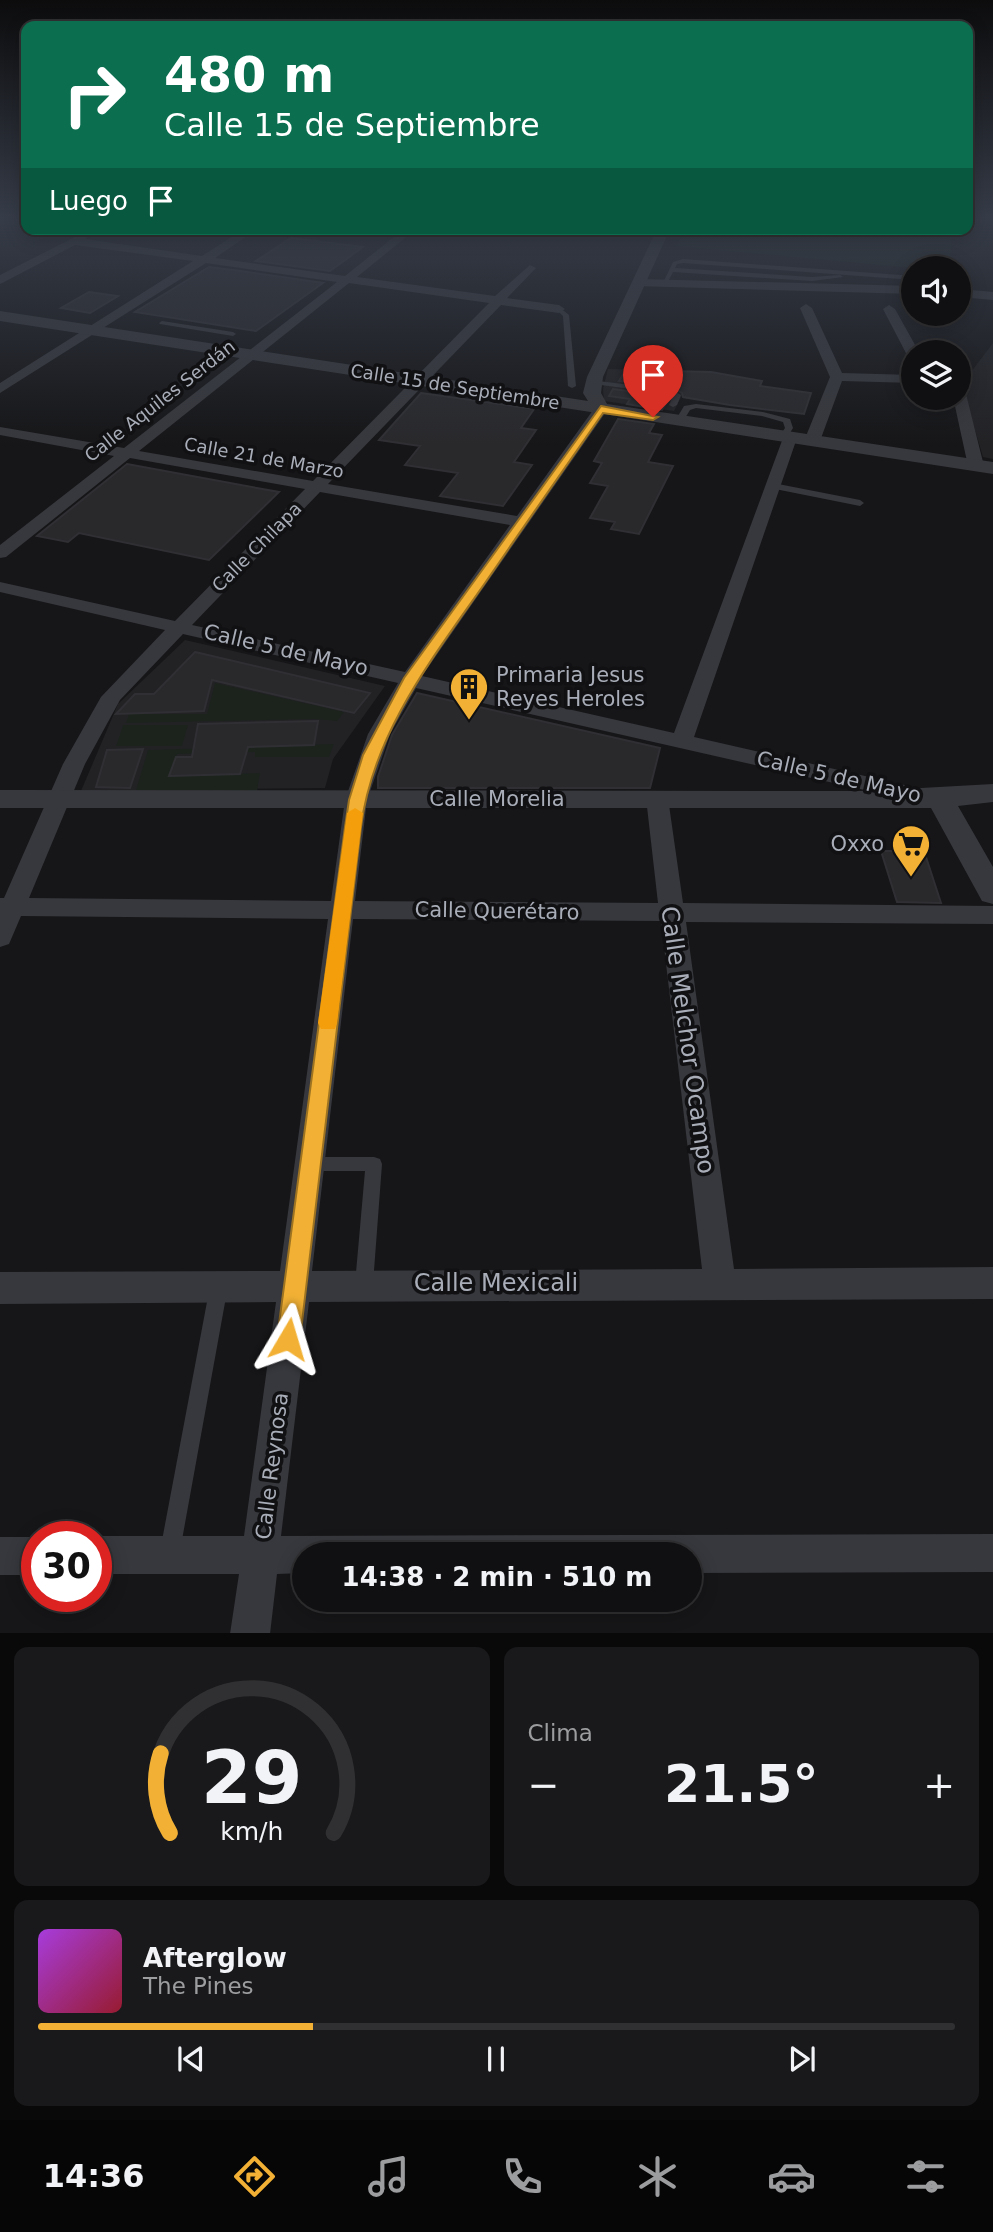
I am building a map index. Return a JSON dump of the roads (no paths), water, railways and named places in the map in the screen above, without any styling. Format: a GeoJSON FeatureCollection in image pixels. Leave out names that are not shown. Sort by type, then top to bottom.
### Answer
{"type":"FeatureCollection","features":[{"type":"Feature","properties":{"kind":"street"},"geometry":{"type":"LineString","coordinates":[[0,390],[155,292]]}},
{"type":"Feature","properties":{"kind":"street","name":"Calle Aquiles Serdán"},"geometry":{"type":"LineString","coordinates":[[0,552],[329,292]]}},
{"type":"Feature","properties":{"kind":"street"},"geometry":{"type":"LineString","coordinates":[[442,292],[559,309]]}},
{"type":"Feature","properties":{"kind":"street","name":"Calle Chilapa"},"geometry":{"type":"LineString","coordinates":[[0,936],[6,906],[61,799],[86,740],[111,697],[507,292]]}},
{"type":"Feature","properties":{"kind":"street"},"geometry":{"type":"LineString","coordinates":[[601,409],[592,393],[594,379],[636,292]]}},
{"type":"Feature","properties":{"kind":"street"},"geometry":{"type":"LineString","coordinates":[[971,294],[993,296]]}},
{"type":"Feature","properties":{"kind":"street"},"geometry":{"type":"LineString","coordinates":[[806,308],[837,377],[812,441]]}},
{"type":"Feature","properties":{"kind":"street"},"geometry":{"type":"LineString","coordinates":[[889,309],[906,340]]}},
{"type":"Feature","properties":{"kind":"street","name":"Calle 15 de Septiembre"},"geometry":{"type":"LineString","coordinates":[[0,316],[601,409],[676,413],[787,437],[985,467]]}},
{"type":"Feature","properties":{"kind":"street"},"geometry":{"type":"LineString","coordinates":[[837,377],[901,379]]}},
{"type":"Feature","properties":{"kind":"street"},"geometry":{"type":"LineString","coordinates":[[506,395],[554,392],[594,379]]}},
{"type":"Feature","properties":{"kind":"street","name":"Calle Reynosa"},"geometry":{"type":"LineString","coordinates":[[250,1633],[356,800],[379,734],[411,678],[601,409]]}},
{"type":"Feature","properties":{"kind":"street"},"geometry":{"type":"LineString","coordinates":[[965,410],[985,467]]}},
{"type":"Feature","properties":{"kind":"street","name":"Calle 21 de Marzo"},"geometry":{"type":"LineString","coordinates":[[0,431],[520,522]]}},
{"type":"Feature","properties":{"kind":"street"},"geometry":{"type":"LineString","coordinates":[[682,741],[773,486],[787,437]]}},
{"type":"Feature","properties":{"kind":"street","name":"Calle 5 de Mayo"},"geometry":{"type":"LineString","coordinates":[[0,587],[941,800]]}},
{"type":"Feature","properties":{"kind":"street","name":"Calle Morelia"},"geometry":{"type":"LineString","coordinates":[[0,799],[941,800],[993,793]]}},
{"type":"Feature","properties":{"kind":"street","name":"Calle Melchor Ocampo"},"geometry":{"type":"LineString","coordinates":[[657,798],[720,1282]]}},
{"type":"Feature","properties":{"kind":"street"},"geometry":{"type":"LineString","coordinates":[[941,800],[993,893]]}},
{"type":"Feature","properties":{"kind":"street","name":"Calle Querétaro"},"geometry":{"type":"LineString","coordinates":[[6,906],[993,915]]}},
{"type":"Feature","properties":{"kind":"street","name":"Calle Mexicali"},"geometry":{"type":"LineString","coordinates":[[0,1288],[720,1282],[993,1283]]}},
{"type":"Feature","properties":{"kind":"street"},"geometry":{"type":"LineString","coordinates":[[112,1555],[993,1553]]}},
{"type":"Feature","properties":{"kind":"street"},"geometry":{"type":"LineString","coordinates":[[0,1556],[21,1556]]}},
{"type":"Feature","properties":{"kind":"lane"},"geometry":{"type":"LineString","coordinates":[[559,309],[566,315],[572,386]]}},
{"type":"Feature","properties":{"kind":"lane"},"geometry":{"type":"LineString","coordinates":[[162,323],[233,334]]}},
{"type":"Feature","properties":{"kind":"lane"},"geometry":{"type":"LineString","coordinates":[[169,342],[189,327]]}},
{"type":"Feature","properties":{"kind":"lane"},"geometry":{"type":"LineString","coordinates":[[594,379],[677,395],[676,413]]}},
{"type":"Feature","properties":{"kind":"lane"},"geometry":{"type":"LineString","coordinates":[[773,486],[860,503]]}},
{"type":"Feature","properties":{"kind":"lane"},"geometry":{"type":"LineString","coordinates":[[311,1164],[374,1164],[364,1284]]}},
{"type":"Feature","properties":{"kind":"lane"},"geometry":{"type":"LineString","coordinates":[[170,1555],[219,1286]]}},
{"type":"Feature","properties":{"kind":"place","name":"Primaria Jesus Reyes Heroles"},"geometry":{"type":"Point","coordinates":[469,721]}},
{"type":"Feature","properties":{"kind":"place","name":"Oxxo"},"geometry":{"type":"Point","coordinates":[911,878]}}]}
